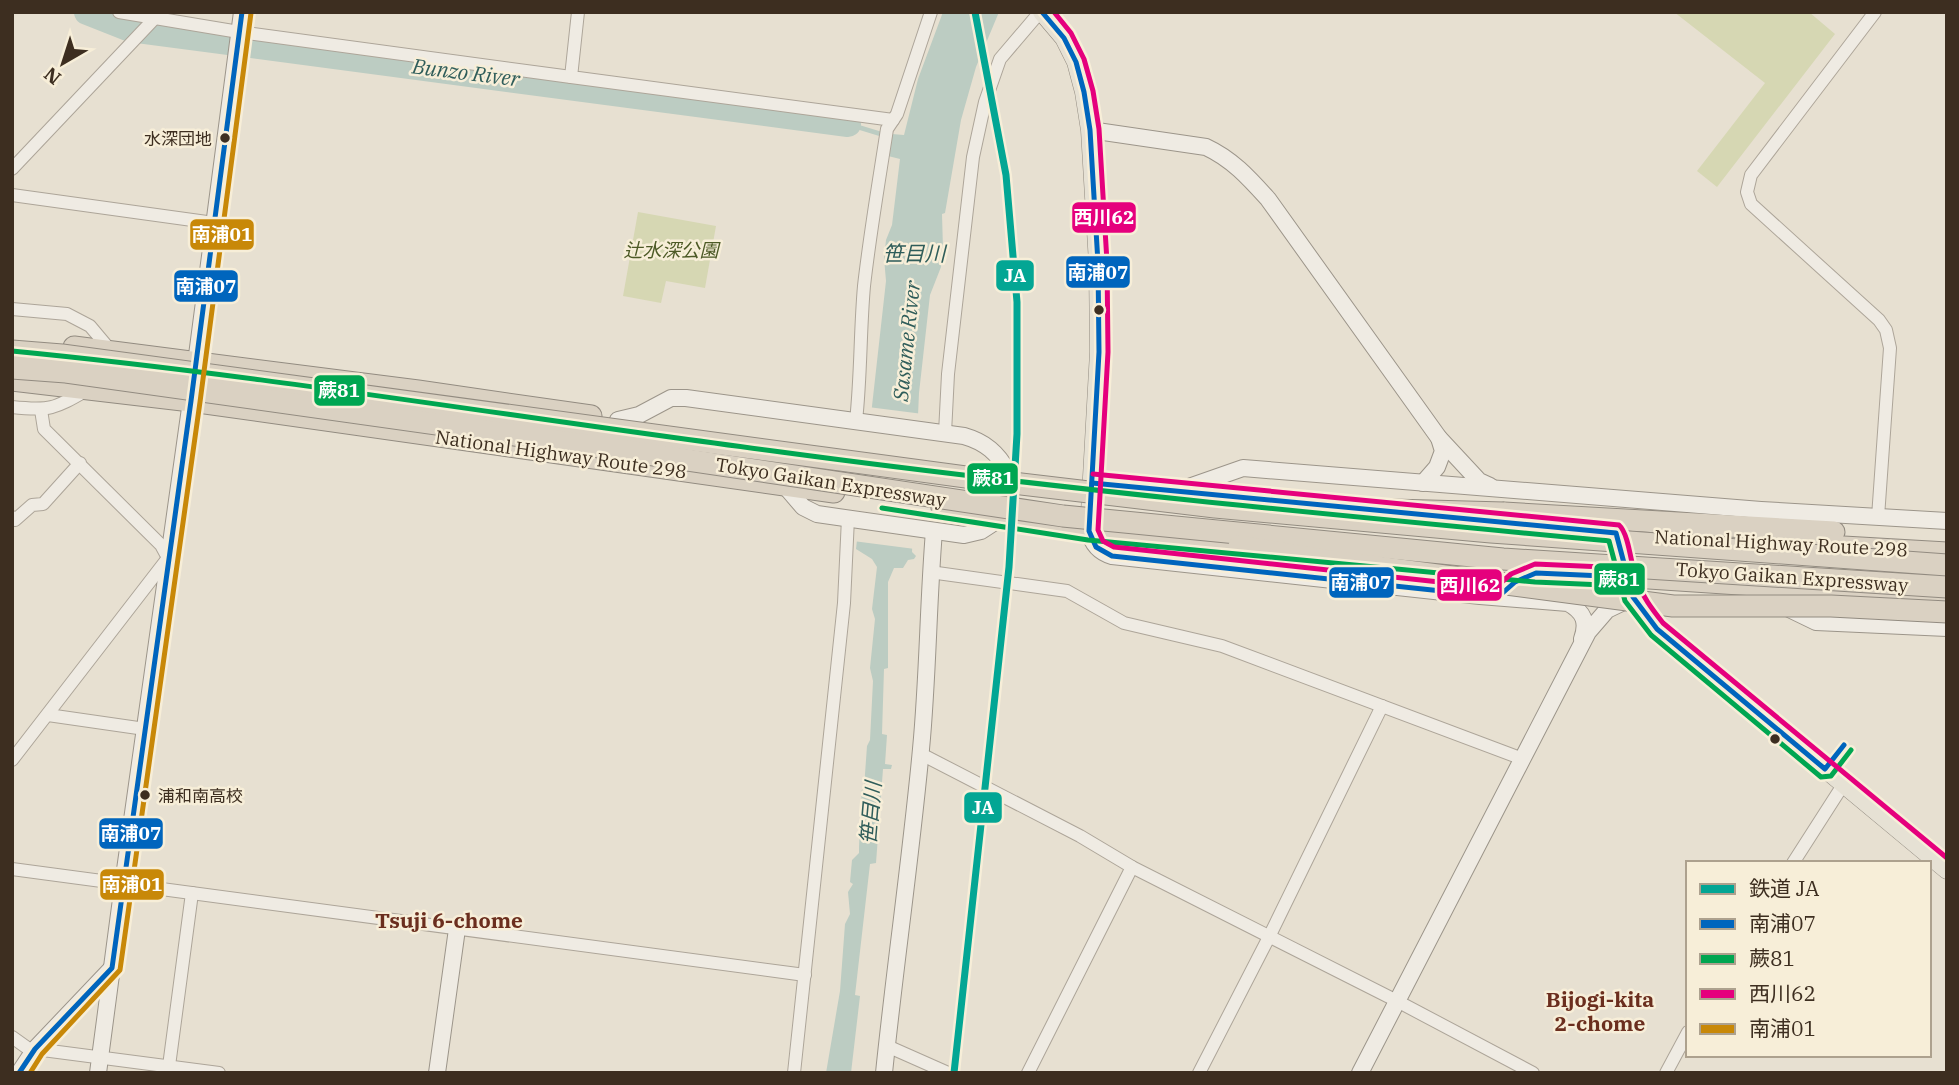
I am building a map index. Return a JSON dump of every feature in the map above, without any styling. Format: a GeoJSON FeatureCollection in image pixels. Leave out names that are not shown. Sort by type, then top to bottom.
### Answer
{"type":"FeatureCollection","features":[{"type":"Feature","properties":{"kind":"highway"},"geometry":{"type":"LineString","coordinates":[[12,342],[197,362],[860,454],[1092,483]]}},
{"type":"Feature","properties":{"kind":"highway","name":"Tokyo Gaikan Expressway"},"geometry":{"type":"LineString","coordinates":[[12,351],[76,356],[988,480],[1215,507],[1491,533],[1947,565]]}},
{"type":"Feature","properties":{"kind":"highway","name":"Tokyo Gaikan Expressway"},"geometry":{"type":"LineString","coordinates":[[12,368],[66,372],[255,398],[1063,516],[1503,559],[1947,587]]}},
{"type":"Feature","properties":{"kind":"highway","name":"National Highway Route 298"},"geometry":{"type":"LineString","coordinates":[[12,380],[191,401],[856,495],[1090,531],[1536,573],[1629,587],[1744,586],[1947,598]]}},
{"type":"Feature","properties":{"kind":"highway","name":"National Highway Route 298"},"geometry":{"type":"LineString","coordinates":[[1092,483],[1616,533],[1947,553]]}},
{"type":"Feature","properties":{"kind":"highway"},"geometry":{"type":"LineString","coordinates":[[1215,507],[1504,513],[1947,539]]}},
{"type":"Feature","properties":{"kind":"highway"},"geometry":{"type":"LineString","coordinates":[[1063,516],[1331,561],[1673,606],[1831,606],[1947,612]]}},
{"type":"Feature","properties":{"kind":"main road"},"geometry":{"type":"LineString","coordinates":[[1047,14],[1076,62],[1090,130],[1098,263],[1099,352],[1090,531]]}},
{"type":"Feature","properties":{"kind":"main road"},"geometry":{"type":"LineString","coordinates":[[1616,533],[1629,587],[1643,614],[1668,641],[1947,870]]}},
{"type":"Feature","properties":{"kind":"street"},"geometry":{"type":"LineString","coordinates":[[119,12],[238,40],[571,77],[893,120]]}},
{"type":"Feature","properties":{"kind":"street"},"geometry":{"type":"LineString","coordinates":[[100,1065],[197,362],[242,12]]}},
{"type":"Feature","properties":{"kind":"street"},"geometry":{"type":"LineString","coordinates":[[571,77],[578,12]]}},
{"type":"Feature","properties":{"kind":"street"},"geometry":{"type":"LineString","coordinates":[[860,422],[859,356],[864,284],[887,129],[893,120],[931,12]]}},
{"type":"Feature","properties":{"kind":"street"},"geometry":{"type":"LineString","coordinates":[[1875,12],[1751,175],[1747,192],[1751,204],[1879,320],[1886,330],[1890,348],[1878,517]]}},
{"type":"Feature","properties":{"kind":"street"},"geometry":{"type":"LineString","coordinates":[[938,432],[948,374],[973,158],[985,102],[1000,59],[1047,14]]}},
{"type":"Feature","properties":{"kind":"street"},"geometry":{"type":"LineString","coordinates":[[12,169],[154,19]]}},
{"type":"Feature","properties":{"kind":"street"},"geometry":{"type":"LineString","coordinates":[[1090,130],[1206,147],[1222,154],[1241,170],[1268,199],[1439,439],[1479,481],[1497,489]]}},
{"type":"Feature","properties":{"kind":"street"},"geometry":{"type":"LineString","coordinates":[[12,195],[214,223]]}},
{"type":"Feature","properties":{"kind":"street"},"geometry":{"type":"LineString","coordinates":[[12,309],[67,314],[90,326],[111,351]]}},
{"type":"Feature","properties":{"kind":"street"},"geometry":{"type":"LineString","coordinates":[[12,407],[41,410],[56,408],[90,388]]}},
{"type":"Feature","properties":{"kind":"street"},"geometry":{"type":"LineString","coordinates":[[618,420],[639,415],[671,398],[686,397],[978,440],[1001,459],[1007,472]]}},
{"type":"Feature","properties":{"kind":"street"},"geometry":{"type":"LineString","coordinates":[[41,410],[44,429],[161,545],[168,558]]}},
{"type":"Feature","properties":{"kind":"street"},"geometry":{"type":"LineString","coordinates":[[1423,483],[1437,467],[1443,451],[1439,439]]}},
{"type":"Feature","properties":{"kind":"street"},"geometry":{"type":"LineString","coordinates":[[12,517],[15,520],[32,505],[43,503],[80,463]]}},
{"type":"Feature","properties":{"kind":"street"},"geometry":{"type":"LineString","coordinates":[[1178,491],[1243,468],[1760,510],[1947,521]]}},
{"type":"Feature","properties":{"kind":"street"},"geometry":{"type":"LineString","coordinates":[[785,486],[803,507],[817,514],[850,519],[964,535],[981,531],[1001,518]]}},
{"type":"Feature","properties":{"kind":"street"},"geometry":{"type":"LineString","coordinates":[[794,1073],[844,603],[850,519]]}},
{"type":"Feature","properties":{"kind":"street"},"geometry":{"type":"LineString","coordinates":[[884,1073],[927,685],[930,572],[927,530]]}},
{"type":"Feature","properties":{"kind":"street"},"geometry":{"type":"LineString","coordinates":[[1090,531],[1096,547],[1104,554],[1112,556],[1568,603],[1579,609],[1586,627],[1577,652]]}},
{"type":"Feature","properties":{"kind":"street"},"geometry":{"type":"LineString","coordinates":[[12,760],[168,558]]}},
{"type":"Feature","properties":{"kind":"street"},"geometry":{"type":"LineString","coordinates":[[930,572],[1067,592],[1124,623],[1222,646],[1523,758]]}},
{"type":"Feature","properties":{"kind":"street"},"geometry":{"type":"LineString","coordinates":[[1498,597],[1515,582],[1536,573]]}},
{"type":"Feature","properties":{"kind":"street"},"geometry":{"type":"LineString","coordinates":[[1744,586],[1816,622],[1947,628]]}},
{"type":"Feature","properties":{"kind":"street"},"geometry":{"type":"LineString","coordinates":[[1360,1073],[1588,632],[1629,587]]}},
{"type":"Feature","properties":{"kind":"street"},"geometry":{"type":"LineString","coordinates":[[1199,1073],[1382,706]]}},
{"type":"Feature","properties":{"kind":"street"},"geometry":{"type":"LineString","coordinates":[[48,715],[145,729]]}},
{"type":"Feature","properties":{"kind":"street"},"geometry":{"type":"LineString","coordinates":[[920,754],[1080,836],[1132,867],[1534,1073]]}},
{"type":"Feature","properties":{"kind":"street"},"geometry":{"type":"LineString","coordinates":[[1795,861],[1849,790]]}},
{"type":"Feature","properties":{"kind":"street"},"geometry":{"type":"LineString","coordinates":[[1028,1073],[1132,867]]}},
{"type":"Feature","properties":{"kind":"street"},"geometry":{"type":"LineString","coordinates":[[12,869],[805,975]]}},
{"type":"Feature","properties":{"kind":"street"},"geometry":{"type":"LineString","coordinates":[[169,1066],[192,893]]}},
{"type":"Feature","properties":{"kind":"street"},"geometry":{"type":"LineString","coordinates":[[438,1073],[457,929]]}},
{"type":"Feature","properties":{"kind":"street"},"geometry":{"type":"LineString","coordinates":[[19,1073],[34,1051],[112,968]]}},
{"type":"Feature","properties":{"kind":"street"},"geometry":{"type":"LineString","coordinates":[[1666,1073],[1686,1036]]}},
{"type":"Feature","properties":{"kind":"street"},"geometry":{"type":"LineString","coordinates":[[12,1037],[34,1051],[100,1065],[169,1066],[219,1073]]}},
{"type":"Feature","properties":{"kind":"street"},"geometry":{"type":"LineString","coordinates":[[887,1046],[948,1073]]}},
{"type":"Feature","properties":{"kind":"green space"},"geometry":{"type":"Polygon","coordinates":[[[1674,12],[1809,12],[1835,34],[1717,187],[1697,171],[1765,83],[1674,12]]]}},
{"type":"Feature","properties":{"kind":"green space","name":"辻水深公園"},"geometry":{"type":"Polygon","coordinates":[[[638,212],[716,226],[705,288],[666,281],[661,303],[623,296],[638,212]]]}},
{"type":"Feature","properties":{"kind":"water","name":"笹目川"},"geometry":{"type":"Polygon","coordinates":[[[943,12],[999,12],[976,67],[961,120],[945,213],[942,214],[941,267],[930,295],[919,393],[912,552],[916,556],[908,560],[903,568],[894,568],[888,582],[888,668],[884,669],[882,734],[887,735],[885,764],[892,765],[891,769],[883,769],[876,863],[870,864],[855,995],[860,996],[851,1073],[826,1073],[840,991],[845,924],[850,914],[848,892],[853,884],[850,882],[852,860],[859,853],[861,791],[864,788],[867,746],[870,740],[873,681],[870,668],[875,619],[872,609],[877,567],[872,559],[856,549],[886,281],[886,240],[892,225],[900,159],[888,156],[892,134],[904,135],[918,79],[943,12]]]}},
{"type":"Feature","properties":{"kind":"pier"},"geometry":{"type":"Polygon","coordinates":[[[868,407],[923,414],[915,549],[853,541],[868,407]]]}},
{"type":"Feature","properties":{"kind":"waterway","name":"Bunzo River"},"geometry":{"type":"LineString","coordinates":[[87,12],[130,29],[848,124]]}},
{"type":"Feature","properties":{"kind":"waterway"},"geometry":{"type":"LineString","coordinates":[[848,124],[884,135]]}},
{"type":"Feature","properties":{"kind":"rail line","name":"JA"},"geometry":{"type":"LineString","coordinates":[[954,1073],[1009,567],[1017,434],[1017,302],[1006,175],[975,12]]}},
{"type":"Feature","properties":{"kind":"transit line","name":"南浦07"},"geometry":{"type":"LineString","coordinates":[[19,1073],[35,1049],[112,968],[242,12]]}},
{"type":"Feature","properties":{"kind":"transit line","name":"南浦07"},"geometry":{"type":"LineString","coordinates":[[1042,12],[1064,38],[1076,62],[1090,130],[1098,263],[1099,352],[1089,531],[1096,547],[1112,556],[1498,597],[1515,582],[1536,573],[1626,577]]}},
{"type":"Feature","properties":{"kind":"transit line","name":"西川62"},"geometry":{"type":"LineString","coordinates":[[1054,12],[1071,33],[1084,59],[1099,129],[1107,262],[1108,352],[1098,530],[1103,541],[1114,547],[1495,588],[1511,574],[1535,564],[1626,568]]}},
{"type":"Feature","properties":{"kind":"transit line","name":"南浦01"},"geometry":{"type":"LineString","coordinates":[[30,1073],[42,1054],[120,970],[200,402],[251,13]]}},
{"type":"Feature","properties":{"kind":"transit line","name":"蕨81"},"geometry":{"type":"LineString","coordinates":[[12,351],[205,373],[988,478],[1609,541],[1625,601],[1651,635],[1821,777],[1831,776],[1851,750]]}},
{"type":"Feature","properties":{"kind":"transit line","name":"西川62"},"geometry":{"type":"LineString","coordinates":[[1093,474],[1619,525],[1625,535],[1638,585],[1663,623],[1947,858]]}},
{"type":"Feature","properties":{"kind":"transit line","name":"南浦07"},"geometry":{"type":"LineString","coordinates":[[1092,483],[1616,533],[1633,597],[1657,629],[1825,769],[1844,745]]}},
{"type":"Feature","properties":{"kind":"transit line","name":"蕨81"},"geometry":{"type":"LineString","coordinates":[[882,508],[1088,540],[1535,582],[1626,586]]}},
{"type":"Feature","properties":{"kind":"place","name":"水深団地"},"geometry":{"type":"Point","coordinates":[225,138]}},
{"type":"Feature","properties":{"kind":"place","name":"浦和南高校"},"geometry":{"type":"Point","coordinates":[145,795]}},
{"type":"Feature","properties":{"kind":"district","name":"Tsuji 6-chome"},"geometry":{"type":"Point","coordinates":[449,921]}},
{"type":"Feature","properties":{"kind":"district","name":"Bijogi-kita 2-chome"},"geometry":{"type":"Point","coordinates":[1600,1012]}},
{"type":"Feature","properties":{"kind":"water label","name":"Sasame River"},"geometry":{"type":"Point","coordinates":[907,341]}}]}
